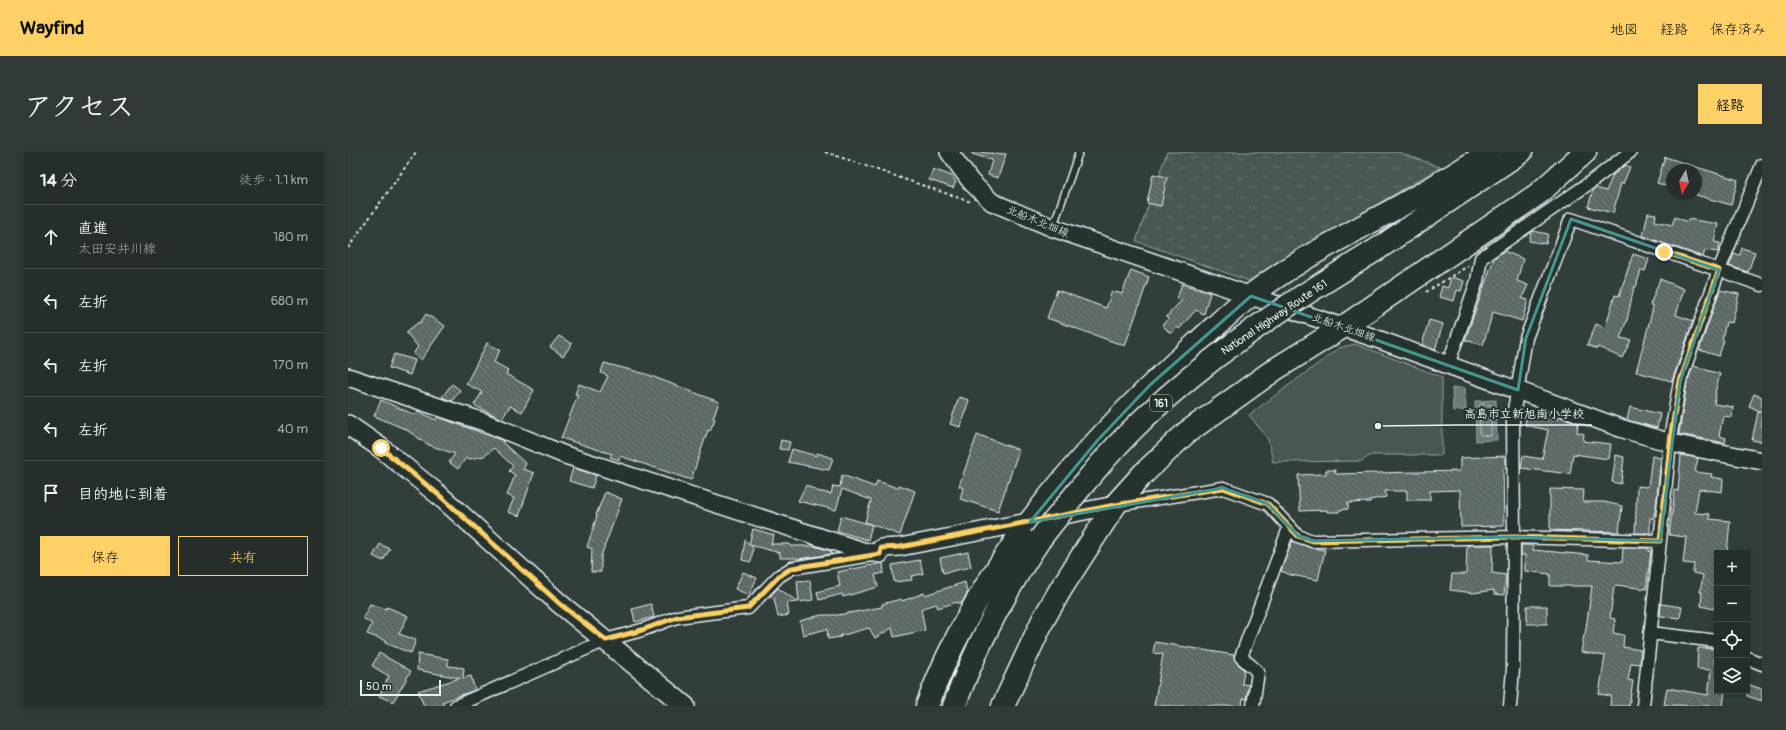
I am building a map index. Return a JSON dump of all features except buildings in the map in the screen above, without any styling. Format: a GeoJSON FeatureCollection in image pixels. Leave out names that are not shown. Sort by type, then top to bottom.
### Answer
{"type":"FeatureCollection","features":[{"type":"Feature","properties":{"kind":"highway"},"geometry":{"type":"LineString","coordinates":[[927,706],[962,628],[996,572],[1035,530],[1097,441],[1150,385],[1250,296],[1312,255],[1433,188],[1490,152]]}},
{"type":"Feature","properties":{"kind":"highway","name":"National Highway Route 161"},"geometry":{"type":"LineString","coordinates":[[954,706],[972,660],[1010,587],[1035,530],[1072,497],[1128,434],[1193,375],[1244,334],[1379,248],[1521,152]]}},
{"type":"Feature","properties":{"kind":"highway"},"geometry":{"type":"LineString","coordinates":[[1003,706],[1054,600],[1115,505],[1143,474],[1186,433],[1274,370],[1343,327],[1538,194],[1585,152]]}},
{"type":"Feature","properties":{"kind":"main road","name":"北船木北畑線"},"geometry":{"type":"LineString","coordinates":[[949,152],[971,182],[992,202],[1053,228],[1343,327],[1623,429],[1671,443],[1762,461]]}},
{"type":"Feature","properties":{"kind":"main road"},"geometry":{"type":"LineString","coordinates":[[348,377],[484,422],[566,455],[774,524],[863,551],[880,554],[881,548],[900,547],[1035,530],[1115,505]]}},
{"type":"Feature","properties":{"kind":"main road"},"geometry":{"type":"LineString","coordinates":[[348,425],[381,448],[439,495],[559,603],[685,706]]}},
{"type":"Feature","properties":{"kind":"street"},"geometry":{"type":"LineString","coordinates":[[1448,365],[1477,281],[1481,258],[1591,182],[1630,152]]}},
{"type":"Feature","properties":{"kind":"street"},"geometry":{"type":"LineString","coordinates":[[1643,706],[1671,443],[1680,381],[1719,270],[1762,165]]}},
{"type":"Feature","properties":{"kind":"street"},"geometry":{"type":"LineString","coordinates":[[1510,706],[1513,669],[1514,537],[1512,416],[1518,390],[1526,338],[1571,219],[1762,286]]}},
{"type":"Feature","properties":{"kind":"street"},"geometry":{"type":"LineString","coordinates":[[1115,505],[1223,488],[1268,504],[1288,528],[1298,536],[1313,541],[1514,537],[1660,541]]}},
{"type":"Feature","properties":{"kind":"street"},"geometry":{"type":"LineString","coordinates":[[1253,706],[1258,672],[1241,657],[1288,528]]}},
{"type":"Feature","properties":{"kind":"street"},"geometry":{"type":"LineString","coordinates":[[456,706],[606,640],[642,630],[677,617],[748,608],[779,576],[792,568],[880,554]]}},
{"type":"Feature","properties":{"kind":"street"},"geometry":{"type":"LineString","coordinates":[[1650,633],[1714,641]]}},
{"type":"Feature","properties":{"kind":"street"},"geometry":{"type":"LineString","coordinates":[[1750,659],[1762,664]]}},
{"type":"Feature","properties":{"kind":"lane"},"geometry":{"type":"LineString","coordinates":[[1053,228],[1079,152]]}},
{"type":"Feature","properties":{"kind":"path"},"geometry":{"type":"LineString","coordinates":[[348,248],[416,152]]}},
{"type":"Feature","properties":{"kind":"path"},"geometry":{"type":"LineString","coordinates":[[825,152],[947,195],[974,203],[992,202]]}},
{"type":"Feature","properties":{"kind":"path"},"geometry":{"type":"LineString","coordinates":[[1422,294],[1481,258]]}},
{"type":"Feature","properties":{"kind":"highlighted area"},"geometry":{"type":"Polygon","coordinates":[[[1571,219],[1719,270],[1680,381],[1660,541],[1514,537],[1313,541],[1298,536],[1268,504],[1223,488],[1030,522],[1097,441],[1150,385],[1251,296],[1518,390],[1526,338],[1571,219]]]}},
{"type":"Feature","properties":{"kind":"green space"},"geometry":{"type":"Polygon","coordinates":[[[1167,152],[1398,152],[1440,167],[1249,281],[1136,241],[1167,152]]]}},
{"type":"Feature","properties":{"kind":"green space"},"geometry":{"type":"Polygon","coordinates":[[[1355,344],[1442,377],[1442,455],[1371,455],[1362,461],[1273,462],[1268,439],[1249,415],[1339,348],[1355,344]]]}},
{"type":"Feature","properties":{"kind":"water"},"geometry":{"type":"Polygon","coordinates":[[[1452,388],[1465,388],[1466,410],[1453,411],[1452,388]]]}},
{"type":"Feature","properties":{"kind":"water"},"geometry":{"type":"Polygon","coordinates":[[[1496,400],[1497,440],[1476,441],[1475,401],[1496,400]]]}},
{"type":"Feature","properties":{"kind":"place","name":"高島市立新旭南小学校"},"geometry":{"type":"Point","coordinates":[1378,426]}},
{"type":"Feature","properties":{"kind":"route"},"geometry":{"type":"LineString","coordinates":[[381,448],[439,495],[559,603],[606,640],[642,630],[677,617],[748,608],[779,576],[792,568],[880,554],[881,548],[900,547],[1115,505],[1223,488],[1268,504],[1288,528],[1298,536],[1313,541],[1514,537],[1660,541],[1671,433],[1680,381],[1719,270],[1664,252]]}}]}
